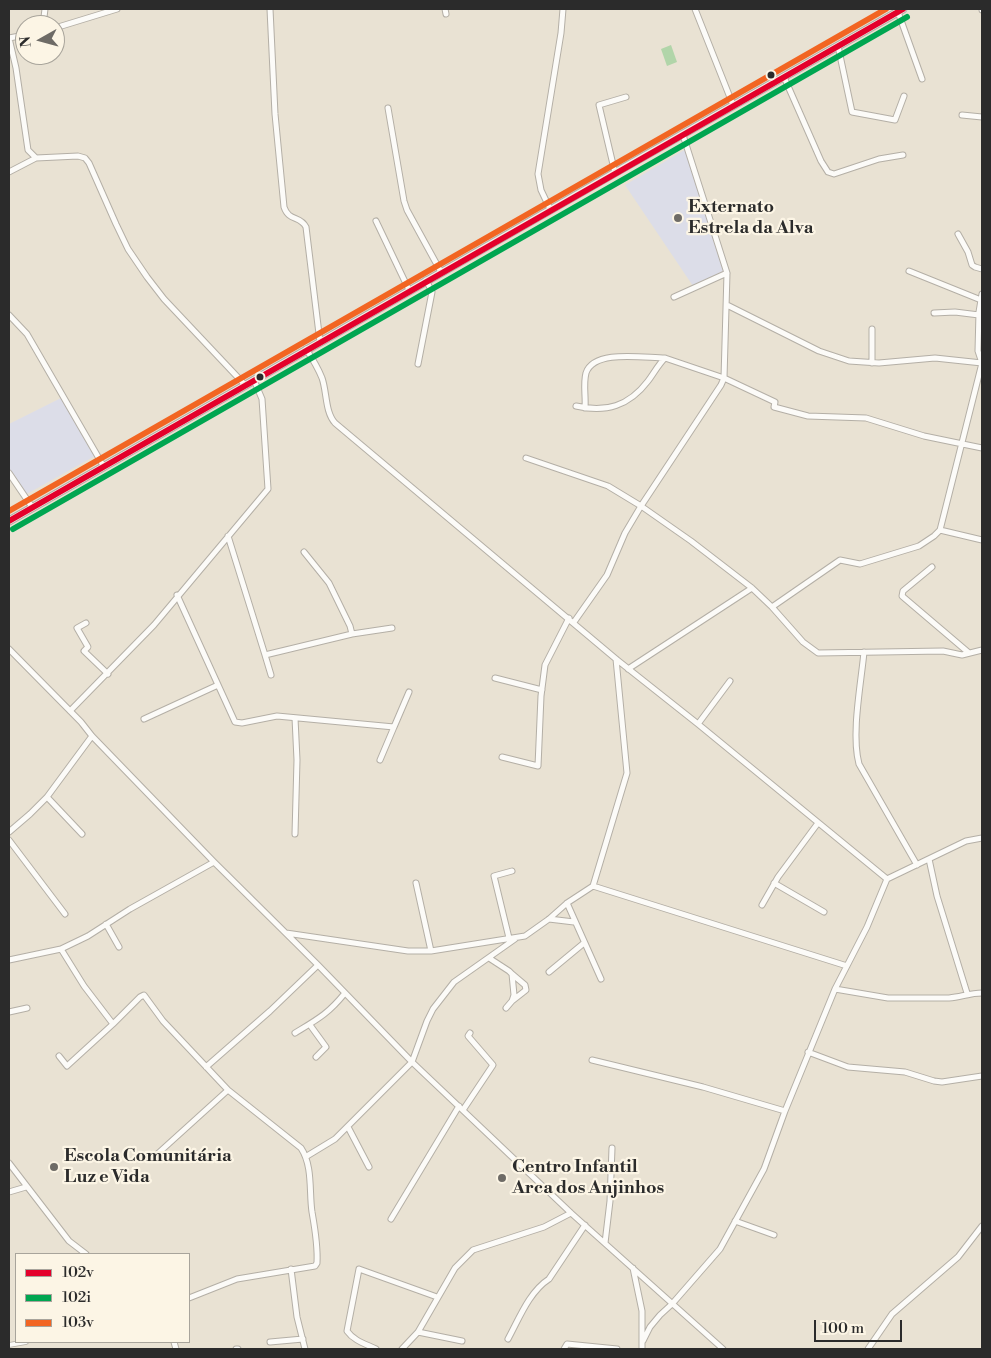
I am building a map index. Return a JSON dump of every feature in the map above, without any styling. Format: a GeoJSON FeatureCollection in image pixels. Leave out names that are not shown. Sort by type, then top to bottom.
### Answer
{"type":"FeatureCollection","features":[{"type":"Feature","properties":{"kind":"main road"},"geometry":{"type":"LineString","coordinates":[[9,521],[246,386],[426,280],[900,10]]}},
{"type":"Feature","properties":{"kind":"street"},"geometry":{"type":"LineString","coordinates":[[65,25],[117,9]]}},
{"type":"Feature","properties":{"kind":"street"},"geometry":{"type":"LineString","coordinates":[[270,9],[275,114],[284,207],[286,213],[302,220],[306,227],[320,342]]}},
{"type":"Feature","properties":{"kind":"street"},"geometry":{"type":"LineString","coordinates":[[550,209],[541,190],[538,174],[561,33],[562,9]]}},
{"type":"Feature","properties":{"kind":"street"},"geometry":{"type":"LineString","coordinates":[[695,9],[733,106]]}},
{"type":"Feature","properties":{"kind":"street"},"geometry":{"type":"LineString","coordinates":[[900,10],[922,80]]}},
{"type":"Feature","properties":{"kind":"street"},"geometry":{"type":"LineString","coordinates":[[9,38],[16,68],[28,150],[36,158]]}},
{"type":"Feature","properties":{"kind":"street"},"geometry":{"type":"LineString","coordinates":[[838,46],[852,112],[894,120],[904,96]]}},
{"type":"Feature","properties":{"kind":"street"},"geometry":{"type":"LineString","coordinates":[[784,77],[821,161],[828,172],[834,174],[879,159],[903,155]]}},
{"type":"Feature","properties":{"kind":"street"},"geometry":{"type":"LineString","coordinates":[[615,173],[599,105],[626,97]]}},
{"type":"Feature","properties":{"kind":"street"},"geometry":{"type":"LineString","coordinates":[[388,108],[404,201],[441,272]]}},
{"type":"Feature","properties":{"kind":"street"},"geometry":{"type":"LineString","coordinates":[[962,116],[982,117]]}},
{"type":"Feature","properties":{"kind":"street"},"geometry":{"type":"LineString","coordinates":[[574,622],[607,575],[625,533],[641,506],[724,378],[727,273],[683,135]]}},
{"type":"Feature","properties":{"kind":"street"},"geometry":{"type":"LineString","coordinates":[[9,172],[36,158],[78,156],[85,158],[128,249],[147,277],[164,299],[246,386]]}},
{"type":"Feature","properties":{"kind":"street"},"geometry":{"type":"LineString","coordinates":[[376,221],[409,290]]}},
{"type":"Feature","properties":{"kind":"street"},"geometry":{"type":"LineString","coordinates":[[958,234],[972,264],[982,269]]}},
{"type":"Feature","properties":{"kind":"street"},"geometry":{"type":"LineString","coordinates":[[772,607],[840,560],[860,564],[919,546],[940,530],[982,361],[978,351],[981,297],[909,272]]}},
{"type":"Feature","properties":{"kind":"street"},"geometry":{"type":"LineString","coordinates":[[674,297],[727,273]]}},
{"type":"Feature","properties":{"kind":"street"},"geometry":{"type":"LineString","coordinates":[[418,364],[432,292],[426,280]]}},
{"type":"Feature","properties":{"kind":"street"},"geometry":{"type":"LineString","coordinates":[[727,305],[819,351],[850,361],[872,364],[935,358],[982,361]]}},
{"type":"Feature","properties":{"kind":"street"},"geometry":{"type":"LineString","coordinates":[[934,313],[955,312],[979,315]]}},
{"type":"Feature","properties":{"kind":"street"},"geometry":{"type":"LineString","coordinates":[[9,315],[27,334],[104,467]]}},
{"type":"Feature","properties":{"kind":"street"},"geometry":{"type":"LineString","coordinates":[[872,329],[872,364]]}},
{"type":"Feature","properties":{"kind":"street"},"geometry":{"type":"LineString","coordinates":[[306,349],[321,376],[330,418],[335,423],[628,669],[887,879]]}},
{"type":"Feature","properties":{"kind":"street"},"geometry":{"type":"LineString","coordinates":[[585,408],[586,374],[590,365],[597,360],[614,357],[664,358],[724,378],[775,402],[774,407],[808,416],[866,418],[924,436],[982,448]]}},
{"type":"Feature","properties":{"kind":"street"},"geometry":{"type":"LineString","coordinates":[[576,406],[605,409],[624,403],[639,391],[664,358]]}},
{"type":"Feature","properties":{"kind":"street"},"geometry":{"type":"LineString","coordinates":[[70,711],[154,625],[268,489],[262,399],[254,380]]}},
{"type":"Feature","properties":{"kind":"street"},"geometry":{"type":"LineString","coordinates":[[526,458],[608,486],[641,506],[692,540],[752,588],[803,642],[818,652],[942,651],[962,655],[982,650]]}},
{"type":"Feature","properties":{"kind":"street"},"geometry":{"type":"LineString","coordinates":[[9,473],[32,507]]}},
{"type":"Feature","properties":{"kind":"street"},"geometry":{"type":"LineString","coordinates":[[940,530],[982,540]]}},
{"type":"Feature","properties":{"kind":"street"},"geometry":{"type":"LineString","coordinates":[[228,536],[271,675]]}},
{"type":"Feature","properties":{"kind":"street"},"geometry":{"type":"LineString","coordinates":[[304,552],[330,583],[352,634]]}},
{"type":"Feature","properties":{"kind":"street"},"geometry":{"type":"LineString","coordinates":[[932,567],[903,591],[902,596],[969,653]]}},
{"type":"Feature","properties":{"kind":"street"},"geometry":{"type":"LineString","coordinates":[[628,669],[752,588]]}},
{"type":"Feature","properties":{"kind":"street"},"geometry":{"type":"LineString","coordinates":[[178,595],[235,722],[242,723],[277,716],[394,727]]}},
{"type":"Feature","properties":{"kind":"street"},"geometry":{"type":"LineString","coordinates":[[502,757],[538,766],[542,690],[546,662],[569,618]]}},
{"type":"Feature","properties":{"kind":"street"},"geometry":{"type":"LineString","coordinates":[[86,623],[77,628],[88,647],[84,651],[108,674]]}},
{"type":"Feature","properties":{"kind":"street"},"geometry":{"type":"LineString","coordinates":[[265,655],[352,634],[392,628]]}},
{"type":"Feature","properties":{"kind":"street"},"geometry":{"type":"LineString","coordinates":[[9,649],[214,862],[318,964],[412,1062],[571,1213],[723,1349]]}},
{"type":"Feature","properties":{"kind":"street"},"geometry":{"type":"LineString","coordinates":[[864,652],[856,736],[857,757],[859,764],[916,864]]}},
{"type":"Feature","properties":{"kind":"street"},"geometry":{"type":"LineString","coordinates":[[307,1156],[335,1139],[412,1062],[426,1021],[454,982],[518,937],[531,932],[567,903],[593,886],[628,773],[616,659]]}},
{"type":"Feature","properties":{"kind":"street"},"geometry":{"type":"LineString","coordinates":[[495,678],[542,690]]}},
{"type":"Feature","properties":{"kind":"street"},"geometry":{"type":"LineString","coordinates":[[698,724],[730,681]]}},
{"type":"Feature","properties":{"kind":"street"},"geometry":{"type":"LineString","coordinates":[[144,719],[218,685]]}},
{"type":"Feature","properties":{"kind":"street"},"geometry":{"type":"LineString","coordinates":[[380,760],[409,692]]}},
{"type":"Feature","properties":{"kind":"street"},"geometry":{"type":"LineString","coordinates":[[295,718],[297,760],[295,834]]}},
{"type":"Feature","properties":{"kind":"street"},"geometry":{"type":"LineString","coordinates":[[9,832],[48,797],[92,736]]}},
{"type":"Feature","properties":{"kind":"street"},"geometry":{"type":"LineString","coordinates":[[48,797],[82,834]]}},
{"type":"Feature","properties":{"kind":"street"},"geometry":{"type":"LineString","coordinates":[[762,905],[774,883],[818,823]]}},
{"type":"Feature","properties":{"kind":"street"},"geometry":{"type":"LineString","coordinates":[[642,1341],[660,1315],[720,1249],[764,1169],[808,1052],[835,990],[867,927],[887,879],[966,841],[982,838]]}},
{"type":"Feature","properties":{"kind":"street"},"geometry":{"type":"LineString","coordinates":[[9,840],[65,914]]}},
{"type":"Feature","properties":{"kind":"street"},"geometry":{"type":"LineString","coordinates":[[929,859],[937,896],[967,993]]}},
{"type":"Feature","properties":{"kind":"street"},"geometry":{"type":"LineString","coordinates":[[9,960],[61,949],[88,936],[214,862]]}},
{"type":"Feature","properties":{"kind":"street"},"geometry":{"type":"LineString","coordinates":[[508,938],[494,876],[512,871]]}},
{"type":"Feature","properties":{"kind":"street"},"geometry":{"type":"LineString","coordinates":[[416,883],[431,951]]}},
{"type":"Feature","properties":{"kind":"street"},"geometry":{"type":"LineString","coordinates":[[774,883],[824,912]]}},
{"type":"Feature","properties":{"kind":"street"},"geometry":{"type":"LineString","coordinates":[[593,886],[847,966]]}},
{"type":"Feature","properties":{"kind":"street"},"geometry":{"type":"LineString","coordinates":[[567,903],[601,979]]}},
{"type":"Feature","properties":{"kind":"street"},"geometry":{"type":"LineString","coordinates":[[549,919],[574,922]]}},
{"type":"Feature","properties":{"kind":"street"},"geometry":{"type":"LineString","coordinates":[[106,924],[119,947]]}},
{"type":"Feature","properties":{"kind":"street"},"geometry":{"type":"LineString","coordinates":[[286,933],[408,951],[431,951],[518,937]]}},
{"type":"Feature","properties":{"kind":"street"},"geometry":{"type":"LineString","coordinates":[[549,972],[584,943]]}},
{"type":"Feature","properties":{"kind":"street"},"geometry":{"type":"LineString","coordinates":[[61,949],[84,986],[113,1024]]}},
{"type":"Feature","properties":{"kind":"street"},"geometry":{"type":"LineString","coordinates":[[489,958],[509,970],[525,984],[526,990],[506,1008]]}},
{"type":"Feature","properties":{"kind":"street"},"geometry":{"type":"LineString","coordinates":[[206,1067],[274,1007],[318,964]]}},
{"type":"Feature","properties":{"kind":"street"},"geometry":{"type":"LineString","coordinates":[[512,974],[514,995],[512,1001]]}},
{"type":"Feature","properties":{"kind":"street"},"geometry":{"type":"LineString","coordinates":[[835,990],[888,998],[949,998],[967,993],[982,993]]}},
{"type":"Feature","properties":{"kind":"street"},"geometry":{"type":"LineString","coordinates":[[295,1033],[332,1010],[346,993]]}},
{"type":"Feature","properties":{"kind":"street"},"geometry":{"type":"LineString","coordinates":[[59,1056],[67,1066],[113,1024],[140,996],[144,995],[163,1021],[228,1090],[301,1148],[307,1156],[316,1235],[317,1263],[315,1266],[237,1279],[190,1298]]}},
{"type":"Feature","properties":{"kind":"street"},"geometry":{"type":"LineString","coordinates":[[9,1012],[27,1008]]}},
{"type":"Feature","properties":{"kind":"street"},"geometry":{"type":"LineString","coordinates":[[310,1025],[326,1047],[316,1057]]}},
{"type":"Feature","properties":{"kind":"street"},"geometry":{"type":"LineString","coordinates":[[391,1219],[461,1108],[493,1065],[468,1036],[470,1033]]}},
{"type":"Feature","properties":{"kind":"street"},"geometry":{"type":"LineString","coordinates":[[808,1052],[848,1067],[905,1072],[934,1081],[942,1082],[982,1076]]}},
{"type":"Feature","properties":{"kind":"street"},"geometry":{"type":"LineString","coordinates":[[592,1060],[703,1087],[785,1111]]}},
{"type":"Feature","properties":{"kind":"street"},"geometry":{"type":"LineString","coordinates":[[154,1157],[228,1090]]}},
{"type":"Feature","properties":{"kind":"street"},"geometry":{"type":"LineString","coordinates":[[348,1127],[369,1167]]}},
{"type":"Feature","properties":{"kind":"street"},"geometry":{"type":"LineString","coordinates":[[605,1243],[610,1201],[612,1148]]}},
{"type":"Feature","properties":{"kind":"street"},"geometry":{"type":"LineString","coordinates":[[9,1163],[69,1241],[85,1253]]}},
{"type":"Feature","properties":{"kind":"street"},"geometry":{"type":"LineString","coordinates":[[9,1192],[26,1187]]}},
{"type":"Feature","properties":{"kind":"street"},"geometry":{"type":"LineString","coordinates":[[402,1349],[418,1332],[455,1268],[473,1250],[544,1227],[571,1213]]}},
{"type":"Feature","properties":{"kind":"street"},"geometry":{"type":"LineString","coordinates":[[735,1221],[774,1234]]}},
{"type":"Feature","properties":{"kind":"street"},"geometry":{"type":"LineString","coordinates":[[508,1339],[533,1294],[543,1282],[549,1279],[585,1225]]}},
{"type":"Feature","properties":{"kind":"street"},"geometry":{"type":"LineString","coordinates":[[877,1349],[870,1348],[892,1314],[958,1257],[982,1226]]}},
{"type":"Feature","properties":{"kind":"street"},"geometry":{"type":"LineString","coordinates":[[632,1267],[642,1311],[642,1349]]}},
{"type":"Feature","properties":{"kind":"street"},"geometry":{"type":"LineString","coordinates":[[376,1349],[351,1336],[347,1331],[359,1268],[438,1297]]}},
{"type":"Feature","properties":{"kind":"street"},"geometry":{"type":"LineString","coordinates":[[291,1270],[297,1318],[305,1349]]}},
{"type":"Feature","properties":{"kind":"street"},"geometry":{"type":"LineString","coordinates":[[418,1332],[462,1341]]}},
{"type":"Feature","properties":{"kind":"street"},"geometry":{"type":"LineString","coordinates":[[270,1342],[303,1339]]}},
{"type":"Feature","properties":{"kind":"street"},"geometry":{"type":"LineString","coordinates":[[564,1349],[567,1344],[617,1349]]}},
{"type":"Feature","properties":{"kind":"shaded area","name":"Externato Estrela da Alva"},"geometry":{"type":"Polygon","coordinates":[[[686,149],[724,267],[723,271],[693,286],[625,185],[686,149]]]}},
{"type":"Feature","properties":{"kind":"shaded area"},"geometry":{"type":"Polygon","coordinates":[[[61,398],[95,456],[25,495],[9,469],[9,424],[61,398]]]}},
{"type":"Feature","properties":{"kind":"green space"},"geometry":{"type":"Polygon","coordinates":[[[671,45],[677,62],[667,66],[661,49],[671,45]]]}},
{"type":"Feature","properties":{"kind":"transit line","name":"103v"},"geometry":{"type":"LineString","coordinates":[[9,511],[886,9]]}},
{"type":"Feature","properties":{"kind":"transit line","name":"102v"},"geometry":{"type":"LineString","coordinates":[[9,521],[903,9]]}},
{"type":"Feature","properties":{"kind":"transit line","name":"102i"},"geometry":{"type":"LineString","coordinates":[[13,529],[907,17]]}},
{"type":"Feature","properties":{"kind":"place","name":"Externato Estrela da Alva"},"geometry":{"type":"Point","coordinates":[678,218]}},
{"type":"Feature","properties":{"kind":"place","name":"Escola Comunitária Luz e Vida"},"geometry":{"type":"Point","coordinates":[54,1167]}},
{"type":"Feature","properties":{"kind":"place","name":"Centro Infantil Arca dos Anjinhos"},"geometry":{"type":"Point","coordinates":[502,1178]}}]}
